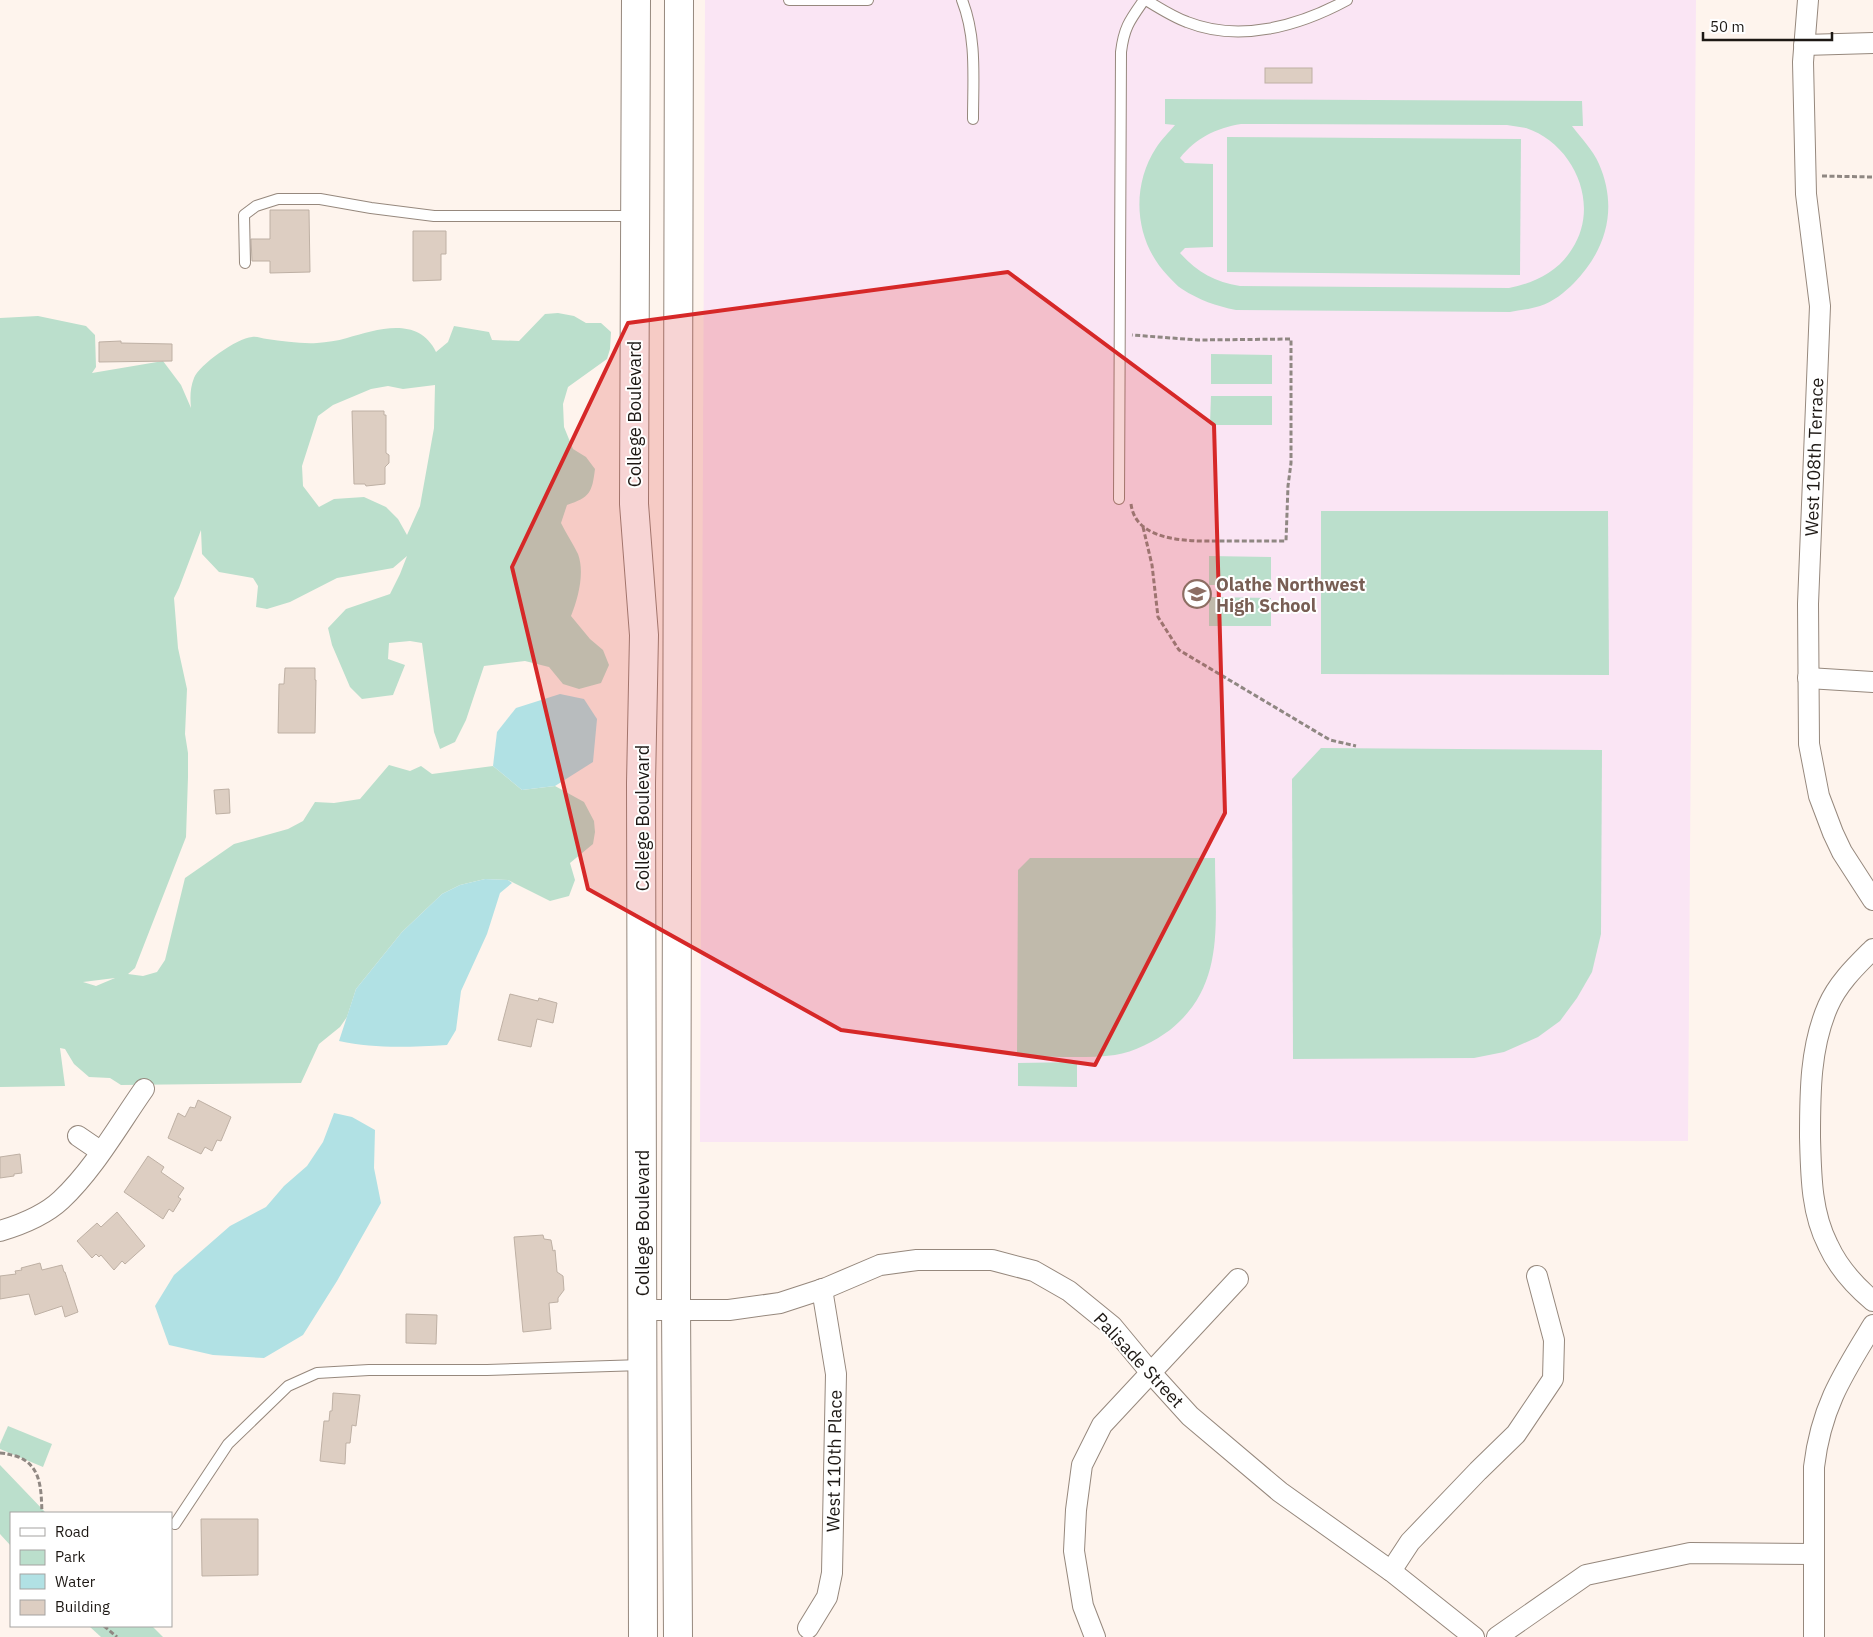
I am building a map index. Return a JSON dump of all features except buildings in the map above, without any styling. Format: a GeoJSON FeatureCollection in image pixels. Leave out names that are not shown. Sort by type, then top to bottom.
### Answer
{"type":"FeatureCollection","features":[{"type":"Feature","properties":{"kind":"main road","name":"College Boulevard"},"geometry":{"type":"LineString","coordinates":[[636,0],[634,504],[644,635],[641,783],[643,1637]]}},
{"type":"Feature","properties":{"kind":"main road","name":"College Boulevard"},"geometry":{"type":"LineString","coordinates":[[678,1637],[676,1309],[679,0]]}},
{"type":"Feature","properties":{"kind":"street","name":"West 108th Terrace"},"geometry":{"type":"LineString","coordinates":[[1808,0],[1803,62],[1806,194],[1820,306],[1808,604],[1809,744],[1819,796],[1842,852],[1873,900]]}},
{"type":"Feature","properties":{"kind":"street"},"geometry":{"type":"LineString","coordinates":[[1804,45],[1873,43]]}},
{"type":"Feature","properties":{"kind":"street"},"geometry":{"type":"LineString","coordinates":[[1808,678],[1873,682]]}},
{"type":"Feature","properties":{"kind":"street"},"geometry":{"type":"LineString","coordinates":[[1873,949],[1853,969],[1841,985],[1830,1002],[1824,1017],[1811,1073],[1810,1131],[1812,1192],[1824,1237],[1844,1270],[1873,1302]]}},
{"type":"Feature","properties":{"kind":"street"},"geometry":{"type":"LineString","coordinates":[[0,1231],[24,1223],[60,1201],[85,1173],[144,1090]]}},
{"type":"Feature","properties":{"kind":"street"},"geometry":{"type":"LineString","coordinates":[[78,1136],[100,1152]]}},
{"type":"Feature","properties":{"kind":"street","name":"Palisade Street"},"geometry":{"type":"LineString","coordinates":[[643,1310],[730,1310],[780,1303],[822,1289],[880,1265],[917,1260],[992,1260],[1034,1271],[1069,1291],[1112,1326],[1190,1416],[1280,1492],[1392,1570],[1474,1637]]}},
{"type":"Feature","properties":{"kind":"street"},"geometry":{"type":"LineString","coordinates":[[1392,1570],[1410,1542],[1516,1434],[1553,1379],[1554,1340],[1537,1276]]}},
{"type":"Feature","properties":{"kind":"street"},"geometry":{"type":"LineString","coordinates":[[1095,1637],[1083,1606],[1074,1551],[1076,1510],[1082,1465],[1102,1425],[1238,1279]]}},
{"type":"Feature","properties":{"kind":"street","name":"West 110th Place"},"geometry":{"type":"LineString","coordinates":[[808,1628],[827,1597],[832,1573],[836,1374],[822,1289]]}},
{"type":"Feature","properties":{"kind":"street"},"geometry":{"type":"LineString","coordinates":[[1814,1637],[1814,1467],[1823,1418],[1844,1372],[1873,1325]]}},
{"type":"Feature","properties":{"kind":"street"},"geometry":{"type":"LineString","coordinates":[[1497,1637],[1586,1575],[1690,1553],[1813,1554]]}},
{"type":"Feature","properties":{"kind":"lane"},"geometry":{"type":"LineString","coordinates":[[789,0],[868,0]]}},
{"type":"Feature","properties":{"kind":"lane"},"geometry":{"type":"LineString","coordinates":[[962,0],[971,25],[974,44],[974,119]]}},
{"type":"Feature","properties":{"kind":"lane"},"geometry":{"type":"LineString","coordinates":[[1119,499],[1121,52],[1122,36],[1127,24],[1145,0],[1187,22],[1216,31],[1244,32],[1305,20],[1347,0]]}},
{"type":"Feature","properties":{"kind":"lane"},"geometry":{"type":"LineString","coordinates":[[245,263],[244,215],[256,206],[278,199],[320,198],[371,208],[434,216],[635,216]]}},
{"type":"Feature","properties":{"kind":"lane"},"geometry":{"type":"LineString","coordinates":[[175,1524],[228,1444],[288,1386],[317,1373],[369,1370],[487,1370],[643,1365]]}},
{"type":"Feature","properties":{"kind":"path"},"geometry":{"type":"LineString","coordinates":[[1806,175],[1873,177]]}},
{"type":"Feature","properties":{"kind":"path"},"geometry":{"type":"LineString","coordinates":[[1131,335],[1198,340],[1291,339],[1291,463],[1288,486],[1286,541],[1170,538],[1155,534],[1143,527],[1134,516],[1131,501]]}},
{"type":"Feature","properties":{"kind":"path"},"geometry":{"type":"LineString","coordinates":[[1143,527],[1152,565],[1158,617],[1179,650],[1330,740],[1356,746]]}},
{"type":"Feature","properties":{"kind":"path"},"geometry":{"type":"LineString","coordinates":[[0,1453],[26,1460],[34,1468],[40,1486],[42,1512]]}},
{"type":"Feature","properties":{"kind":"path"},"geometry":{"type":"LineString","coordinates":[[105,1627],[117,1637]]}},
{"type":"Feature","properties":{"kind":"highlighted area"},"geometry":{"type":"Polygon","coordinates":[[[1008,272],[1214,425],[1225,813],[1095,1065],[841,1030],[588,889],[512,567],[628,323],[1008,272]]]}},
{"type":"Feature","properties":{"kind":"shaded area","name":"Olathe Northwest High School"},"geometry":{"type":"Polygon","coordinates":[[[705,0],[1696,0],[1688,1141],[700,1142],[705,0]]]}},
{"type":"Feature","properties":{"kind":"green space"},"geometry":{"type":"Polygon","coordinates":[[[1165,99],[1582,101],[1583,126],[1572,126],[1594,154],[1605,180],[1608,196],[1606,227],[1594,256],[1574,283],[1554,299],[1533,308],[1510,312],[1236,310],[1201,299],[1180,288],[1157,262],[1149,247],[1143,231],[1140,214],[1142,180],[1156,148],[1175,125],[1165,124],[1165,99]],[[1241,124],[1215,131],[1193,145],[1180,158],[1185,163],[1213,164],[1213,247],[1185,248],[1180,253],[1193,266],[1207,275],[1222,282],[1240,286],[1509,288],[1536,280],[1560,264],[1572,249],[1580,232],[1584,214],[1583,196],[1578,178],[1558,147],[1543,136],[1526,128],[1507,125],[1241,124]]]}},
{"type":"Feature","properties":{"kind":"green space"},"geometry":{"type":"Polygon","coordinates":[[[1227,137],[1521,139],[1520,275],[1227,272],[1227,137]]]}},
{"type":"Feature","properties":{"kind":"green space"},"geometry":{"type":"Polygon","coordinates":[[[558,313],[574,316],[586,323],[601,323],[611,332],[610,349],[607,359],[568,387],[563,404],[564,427],[573,449],[586,457],[595,469],[591,489],[581,499],[567,505],[561,523],[578,554],[581,569],[580,586],[571,616],[590,639],[603,650],[609,665],[601,683],[579,689],[563,684],[549,667],[525,661],[484,666],[466,720],[455,742],[440,749],[434,732],[422,643],[410,641],[389,643],[388,659],[405,665],[393,695],[362,699],[350,687],[332,645],[328,628],[346,609],[390,594],[407,556],[393,568],[337,578],[290,602],[267,609],[256,607],[258,586],[253,578],[219,572],[202,554],[201,530],[174,598],[178,648],[187,689],[185,734],[188,753],[186,837],[135,968],[128,974],[143,976],[157,972],[165,960],[185,878],[234,844],[288,829],[303,821],[315,802],[334,803],[360,799],[389,765],[410,771],[421,766],[432,774],[493,766],[522,790],[555,786],[584,802],[594,821],[595,832],[593,844],[570,863],[575,880],[569,896],[550,901],[508,880],[485,879],[460,885],[442,894],[402,932],[356,989],[347,1017],[340,1027],[319,1044],[301,1083],[121,1085],[110,1078],[89,1077],[74,1064],[65,1049],[60,1048],[65,1086],[0,1087],[0,318],[38,316],[86,326],[95,335],[96,367],[92,373],[163,361],[181,385],[191,408],[190,397],[194,378],[203,366],[228,347],[252,337],[317,343],[396,328],[408,329],[419,333],[428,340],[436,352],[448,342],[454,326],[489,332],[492,340],[519,341],[545,314],[558,313]],[[435,385],[403,389],[388,386],[371,389],[333,405],[318,416],[302,466],[303,486],[319,507],[334,499],[364,497],[386,507],[398,519],[407,535],[420,506],[434,428],[435,385]],[[115,978],[83,982],[96,986],[115,978]]]}},
{"type":"Feature","properties":{"kind":"green space"},"geometry":{"type":"Polygon","coordinates":[[[1211,354],[1272,355],[1272,384],[1211,384],[1211,354]]]}},
{"type":"Feature","properties":{"kind":"green space"},"geometry":{"type":"Polygon","coordinates":[[[1211,396],[1272,396],[1272,425],[1210,425],[1211,396]]]}},
{"type":"Feature","properties":{"kind":"green space"},"geometry":{"type":"Polygon","coordinates":[[[1321,511],[1608,511],[1609,675],[1321,674],[1321,511]]]}},
{"type":"Feature","properties":{"kind":"green space"},"geometry":{"type":"Polygon","coordinates":[[[1209,556],[1271,557],[1271,585],[1209,585],[1209,556]]]}},
{"type":"Feature","properties":{"kind":"green space"},"geometry":{"type":"Polygon","coordinates":[[[1209,597],[1271,598],[1271,626],[1209,626],[1209,597]]]}},
{"type":"Feature","properties":{"kind":"green space"},"geometry":{"type":"Polygon","coordinates":[[[1321,748],[1602,750],[1601,934],[1592,972],[1577,998],[1560,1021],[1538,1037],[1504,1052],[1474,1058],[1293,1059],[1292,779],[1321,748]]]}},
{"type":"Feature","properties":{"kind":"green space"},"geometry":{"type":"Polygon","coordinates":[[[1030,858],[1215,858],[1216,929],[1214,952],[1209,973],[1201,993],[1188,1012],[1170,1030],[1144,1046],[1115,1055],[1079,1057],[1017,1056],[1018,870],[1030,858]]]}},
{"type":"Feature","properties":{"kind":"green space"},"geometry":{"type":"Polygon","coordinates":[[[1077,1062],[1077,1087],[1018,1086],[1018,1063],[1077,1062]]]}},
{"type":"Feature","properties":{"kind":"green space"},"geometry":{"type":"Polygon","coordinates":[[[8,1426],[52,1444],[43,1467],[0,1449],[0,1444],[8,1426]]]}},
{"type":"Feature","properties":{"kind":"green space"},"geometry":{"type":"Polygon","coordinates":[[[0,1465],[45,1512],[10,1512],[10,1545],[0,1534],[0,1465]]]}},
{"type":"Feature","properties":{"kind":"green space"},"geometry":{"type":"Polygon","coordinates":[[[90,1627],[153,1627],[163,1637],[101,1637],[90,1627]]]}},
{"type":"Feature","properties":{"kind":"water"},"geometry":{"type":"Polygon","coordinates":[[[560,694],[584,699],[597,719],[593,762],[555,786],[522,790],[493,766],[497,732],[516,708],[560,694]]]}},
{"type":"Feature","properties":{"kind":"water"},"geometry":{"type":"Polygon","coordinates":[[[485,879],[508,880],[512,883],[500,893],[487,934],[461,991],[456,1030],[447,1045],[379,1046],[339,1041],[356,989],[402,932],[442,894],[460,885],[485,879]]]}},
{"type":"Feature","properties":{"kind":"water"},"geometry":{"type":"Polygon","coordinates":[[[334,1113],[352,1117],[375,1130],[374,1168],[381,1203],[337,1281],[303,1335],[264,1358],[213,1355],[169,1345],[155,1306],[174,1275],[230,1226],[266,1207],[284,1186],[307,1166],[323,1142],[334,1113]]]}},
{"type":"Feature","properties":{"kind":"place","name":"Olathe Northwest High School"},"geometry":{"type":"Point","coordinates":[1197,594]}}]}
